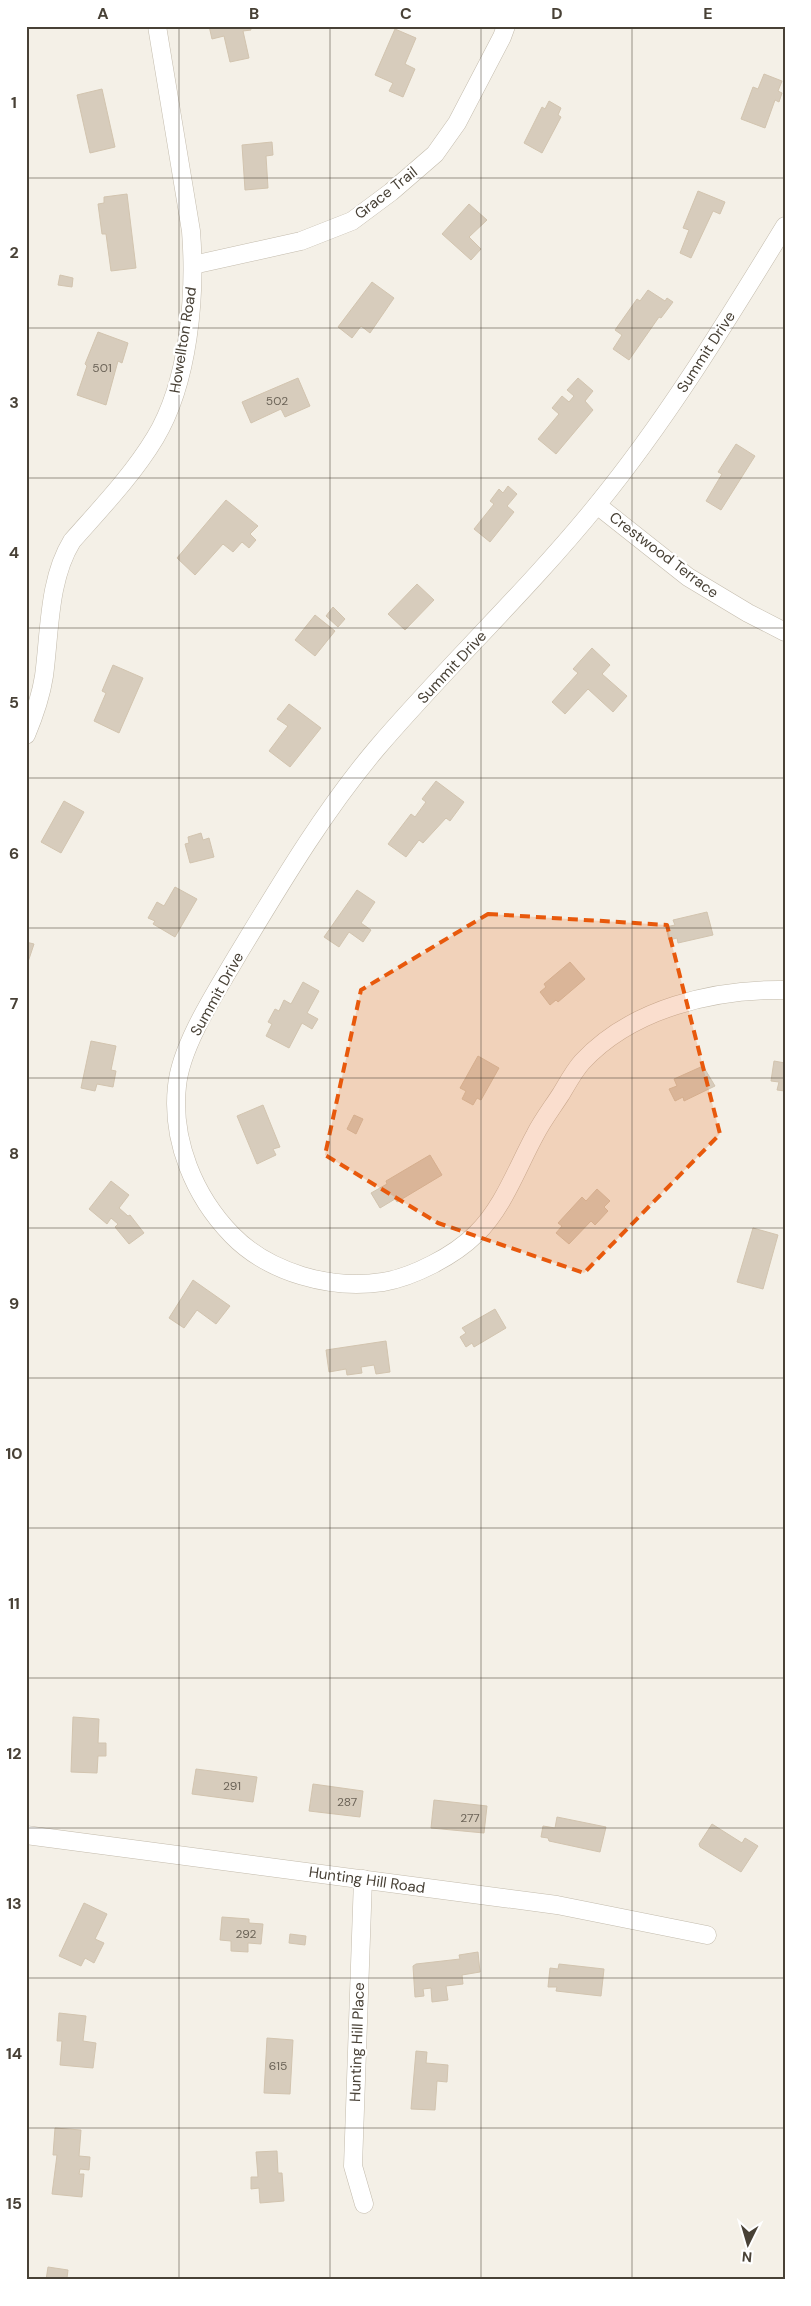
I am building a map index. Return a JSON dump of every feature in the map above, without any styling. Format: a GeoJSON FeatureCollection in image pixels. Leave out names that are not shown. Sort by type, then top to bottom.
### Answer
{"type":"FeatureCollection","features":[{"type":"Feature","properties":{"kind":"street","name":"Howellton Road"},"geometry":{"type":"LineString","coordinates":[[26,735],[34,716],[44,678],[51,616],[59,569],[65,552],[72,541],[126,479],[156,437],[177,393],[192,302],[193,265],[190,231],[157,26]]}},
{"type":"Feature","properties":{"kind":"street","name":"Grace Trail"},"geometry":{"type":"LineString","coordinates":[[193,265],[301,241],[352,221],[391,192],[435,154],[457,123],[506,26]]}},
{"type":"Feature","properties":{"kind":"street","name":"Summit Drive"},"geometry":{"type":"LineString","coordinates":[[785,226],[715,340],[649,436],[597,505],[545,566],[375,750],[303,848],[194,1032],[177,1081],[176,1121],[183,1156],[202,1194],[222,1225],[242,1246],[272,1263],[307,1278],[331,1283],[382,1282],[406,1276],[439,1261],[476,1235],[493,1213],[538,1129],[581,1063],[615,1034],[654,1013],[717,994],[785,990]]}},
{"type":"Feature","properties":{"kind":"street","name":"Crestwood Terrace"},"geometry":{"type":"LineString","coordinates":[[597,505],[688,577],[748,614],[785,632]]}},
{"type":"Feature","properties":{"kind":"street","name":"Hunting Hill Road"},"geometry":{"type":"LineString","coordinates":[[26,1835],[557,1906],[707,1935]]}},
{"type":"Feature","properties":{"kind":"street","name":"Hunting Hill Place"},"geometry":{"type":"LineString","coordinates":[[363,1879],[353,2166],[364,2204]]}},
{"type":"Feature","properties":{"kind":"highlighted area"},"geometry":{"type":"Polygon","coordinates":[[[488,914],[667,925],[720,1134],[584,1273],[438,1223],[325,1155],[361,990],[488,914]]]}},
{"type":"Feature","properties":{"kind":"building"},"geometry":{"type":"Polygon","coordinates":[[[209,26],[250,26],[251,30],[243,31],[249,58],[230,62],[224,36],[212,39],[209,26]]]}},
{"type":"Feature","properties":{"kind":"building"},"geometry":{"type":"Polygon","coordinates":[[[395,29],[416,38],[405,64],[415,69],[403,97],[389,91],[393,83],[375,75],[395,29]]]}},
{"type":"Feature","properties":{"kind":"building"},"geometry":{"type":"Polygon","coordinates":[[[764,74],[782,81],[778,91],[782,93],[779,102],[775,100],[765,128],[741,119],[753,87],[758,89],[764,74]]]}},
{"type":"Feature","properties":{"kind":"building"},"geometry":{"type":"Polygon","coordinates":[[[102,89],[115,147],[90,153],[77,95],[102,89]]]}},
{"type":"Feature","properties":{"kind":"building"},"geometry":{"type":"Polygon","coordinates":[[[549,101],[561,108],[558,115],[561,117],[542,153],[524,143],[542,107],[545,109],[549,101]]]}},
{"type":"Feature","properties":{"kind":"building"},"geometry":{"type":"Polygon","coordinates":[[[272,142],[273,155],[266,156],[268,188],[245,190],[242,145],[272,142]]]}},
{"type":"Feature","properties":{"kind":"building"},"geometry":{"type":"Polygon","coordinates":[[[698,191],[725,202],[720,214],[713,211],[691,258],[680,253],[689,230],[683,228],[698,191]]]}},
{"type":"Feature","properties":{"kind":"building"},"geometry":{"type":"Polygon","coordinates":[[[127,194],[136,268],[111,271],[106,234],[102,234],[98,204],[104,203],[104,197],[127,194]]]}},
{"type":"Feature","properties":{"kind":"building"},"geometry":{"type":"Polygon","coordinates":[[[469,204],[487,220],[469,237],[481,249],[471,260],[442,234],[469,204]]]}},
{"type":"Feature","properties":{"kind":"building"},"geometry":{"type":"Polygon","coordinates":[[[60,275],[73,278],[72,287],[58,285],[60,275]]]}},
{"type":"Feature","properties":{"kind":"building"},"geometry":{"type":"Polygon","coordinates":[[[372,282],[394,298],[370,333],[361,326],[352,338],[338,327],[372,282]]]}},
{"type":"Feature","properties":{"kind":"building"},"geometry":{"type":"Polygon","coordinates":[[[648,290],[665,301],[667,298],[673,302],[661,318],[659,317],[629,360],[613,349],[622,335],[615,330],[637,299],[640,301],[648,290]]]}},
{"type":"Feature","properties":{"kind":"building"},"geometry":{"type":"Polygon","coordinates":[[[98,332],[128,343],[122,363],[118,361],[106,405],[77,395],[87,366],[85,364],[98,332]]]}},
{"type":"Feature","properties":{"kind":"building"},"geometry":{"type":"Polygon","coordinates":[[[298,378],[310,406],[285,417],[281,409],[251,423],[242,402],[298,378]]]}},
{"type":"Feature","properties":{"kind":"building"},"geometry":{"type":"Polygon","coordinates":[[[578,378],[593,391],[585,401],[593,410],[556,454],[538,439],[559,414],[552,408],[562,396],[569,402],[574,396],[567,390],[578,378]]]}},
{"type":"Feature","properties":{"kind":"building"},"geometry":{"type":"Polygon","coordinates":[[[736,444],[755,456],[721,510],[706,501],[722,474],[718,472],[736,444]]]}},
{"type":"Feature","properties":{"kind":"building"},"geometry":{"type":"Polygon","coordinates":[[[508,486],[517,494],[507,506],[514,512],[490,542],[474,529],[494,504],[490,501],[499,489],[503,493],[508,486]]]}},
{"type":"Feature","properties":{"kind":"building"},"geometry":{"type":"Polygon","coordinates":[[[226,500],[258,526],[250,534],[256,540],[249,548],[242,542],[233,552],[223,544],[195,575],[177,558],[226,500]]]}},
{"type":"Feature","properties":{"kind":"building"},"geometry":{"type":"Polygon","coordinates":[[[417,584],[434,600],[405,630],[388,614],[417,584]]]}},
{"type":"Feature","properties":{"kind":"building"},"geometry":{"type":"Polygon","coordinates":[[[333,607],[345,619],[338,627],[326,616],[333,607]]]}},
{"type":"Feature","properties":{"kind":"building"},"geometry":{"type":"Polygon","coordinates":[[[315,615],[335,631],[315,656],[295,640],[315,615]]]}},
{"type":"Feature","properties":{"kind":"building"},"geometry":{"type":"Polygon","coordinates":[[[592,648],[610,665],[602,674],[627,696],[613,712],[588,689],[565,714],[552,702],[578,673],[573,669],[592,648]]]}},
{"type":"Feature","properties":{"kind":"building"},"geometry":{"type":"Polygon","coordinates":[[[113,665],[143,678],[119,733],[94,721],[106,693],[102,691],[113,665]]]}},
{"type":"Feature","properties":{"kind":"building"},"geometry":{"type":"Polygon","coordinates":[[[289,704],[321,728],[290,767],[269,751],[288,726],[277,719],[289,704]]]}},
{"type":"Feature","properties":{"kind":"building"},"geometry":{"type":"Polygon","coordinates":[[[436,781],[464,802],[450,821],[446,818],[423,843],[419,840],[406,857],[388,844],[411,814],[415,817],[426,802],[422,799],[436,781]]]}},
{"type":"Feature","properties":{"kind":"building"},"geometry":{"type":"Polygon","coordinates":[[[64,801],[84,812],[61,853],[41,842],[64,801]]]}},
{"type":"Feature","properties":{"kind":"building"},"geometry":{"type":"Polygon","coordinates":[[[201,833],[203,840],[209,838],[214,857],[190,863],[185,844],[189,843],[188,837],[201,833]]]}},
{"type":"Feature","properties":{"kind":"building"},"geometry":{"type":"Polygon","coordinates":[[[175,887],[197,899],[175,937],[153,924],[155,921],[148,918],[157,902],[164,906],[175,887]]]}},
{"type":"Feature","properties":{"kind":"building"},"geometry":{"type":"Polygon","coordinates":[[[357,890],[375,902],[361,923],[371,930],[363,942],[349,932],[339,947],[324,937],[357,890]]]}},
{"type":"Feature","properties":{"kind":"building"},"geometry":{"type":"Polygon","coordinates":[[[707,912],[713,935],[678,943],[677,938],[669,940],[666,927],[675,925],[673,920],[707,912]]]}},
{"type":"Feature","properties":{"kind":"building"},"geometry":{"type":"Polygon","coordinates":[[[26,942],[34,944],[26,968],[26,942]]]}},
{"type":"Feature","properties":{"kind":"building"},"geometry":{"type":"Polygon","coordinates":[[[570,962],[585,979],[558,1002],[556,1000],[550,1005],[540,992],[546,987],[544,984],[570,962]]]}},
{"type":"Feature","properties":{"kind":"building"},"geometry":{"type":"Polygon","coordinates":[[[303,982],[319,991],[307,1013],[318,1019],[312,1029],[302,1023],[289,1048],[266,1036],[272,1024],[268,1022],[275,1009],[279,1011],[284,1000],[291,1004],[303,982]]]}},
{"type":"Feature","properties":{"kind":"building"},"geometry":{"type":"Polygon","coordinates":[[[91,1041],[116,1046],[111,1070],[116,1071],[113,1087],[97,1084],[95,1091],[81,1088],[91,1041]]]}},
{"type":"Feature","properties":{"kind":"building"},"geometry":{"type":"Polygon","coordinates":[[[478,1056],[499,1068],[481,1100],[477,1098],[473,1105],[462,1099],[466,1091],[460,1088],[478,1056]]]}},
{"type":"Feature","properties":{"kind":"building"},"geometry":{"type":"Polygon","coordinates":[[[774,1061],[785,1063],[785,1091],[777,1090],[779,1082],[771,1081],[774,1061]]]}},
{"type":"Feature","properties":{"kind":"building"},"geometry":{"type":"Polygon","coordinates":[[[703,1066],[715,1086],[684,1101],[683,1097],[675,1101],[669,1089],[677,1086],[674,1079],[703,1066]]]}},
{"type":"Feature","properties":{"kind":"building"},"geometry":{"type":"Polygon","coordinates":[[[263,1105],[280,1147],[273,1149],[276,1155],[257,1164],[237,1116],[263,1105]]]}},
{"type":"Feature","properties":{"kind":"building"},"geometry":{"type":"Polygon","coordinates":[[[354,1115],[363,1119],[356,1134],[347,1129],[354,1115]]]}},
{"type":"Feature","properties":{"kind":"building"},"geometry":{"type":"Polygon","coordinates":[[[430,1155],[442,1175],[397,1202],[395,1199],[380,1208],[371,1193],[387,1184],[386,1181],[430,1155]]]}},
{"type":"Feature","properties":{"kind":"building"},"geometry":{"type":"Polygon","coordinates":[[[111,1181],[129,1195],[119,1208],[128,1216],[130,1215],[144,1233],[129,1244],[115,1227],[118,1224],[111,1218],[107,1224],[89,1209],[111,1181]]]}},
{"type":"Feature","properties":{"kind":"building"},"geometry":{"type":"Polygon","coordinates":[[[597,1189],[610,1201],[604,1207],[608,1211],[595,1225],[591,1221],[569,1244],[556,1233],[562,1226],[558,1223],[582,1197],[586,1201],[597,1189]]]}},
{"type":"Feature","properties":{"kind":"building"},"geometry":{"type":"Polygon","coordinates":[[[753,1228],[778,1235],[763,1289],[737,1282],[753,1228]]]}},
{"type":"Feature","properties":{"kind":"building"},"geometry":{"type":"Polygon","coordinates":[[[193,1280],[230,1306],[216,1324],[197,1310],[184,1328],[169,1318],[193,1280]]]}},
{"type":"Feature","properties":{"kind":"building"},"geometry":{"type":"Polygon","coordinates":[[[495,1309],[506,1328],[474,1347],[472,1343],[466,1347],[460,1337],[466,1333],[462,1328],[495,1309]]]}},
{"type":"Feature","properties":{"kind":"building"},"geometry":{"type":"Polygon","coordinates":[[[386,1341],[390,1372],[376,1374],[374,1365],[361,1367],[362,1373],[347,1375],[346,1369],[329,1372],[326,1350],[386,1341]]]}},
{"type":"Feature","properties":{"kind":"building"},"geometry":{"type":"Polygon","coordinates":[[[73,1717],[99,1719],[98,1743],[106,1743],[106,1756],[98,1756],[97,1773],[71,1772],[73,1717]]]}},
{"type":"Feature","properties":{"kind":"building"},"geometry":{"type":"Polygon","coordinates":[[[196,1769],[257,1777],[253,1802],[192,1794],[196,1769]]]}},
{"type":"Feature","properties":{"kind":"building"},"geometry":{"type":"Polygon","coordinates":[[[313,1784],[363,1791],[360,1817],[309,1811],[313,1784]]]}},
{"type":"Feature","properties":{"kind":"building"},"geometry":{"type":"Polygon","coordinates":[[[434,1800],[487,1806],[484,1833],[431,1828],[434,1800]]]}},
{"type":"Feature","properties":{"kind":"building"},"geometry":{"type":"Polygon","coordinates":[[[557,1817],[606,1827],[600,1852],[549,1841],[548,1838],[541,1837],[543,1826],[555,1828],[557,1817]]]}},
{"type":"Feature","properties":{"kind":"building"},"geometry":{"type":"Polygon","coordinates":[[[712,1824],[742,1843],[745,1838],[758,1846],[741,1872],[700,1847],[699,1844],[712,1824]]]}},
{"type":"Feature","properties":{"kind":"building"},"geometry":{"type":"Polygon","coordinates":[[[84,1903],[107,1914],[95,1939],[104,1943],[94,1963],[85,1958],[81,1966],[59,1956],[84,1903]]]}},
{"type":"Feature","properties":{"kind":"building"},"geometry":{"type":"Polygon","coordinates":[[[222,1917],[249,1919],[249,1923],[263,1924],[261,1944],[248,1943],[248,1952],[231,1951],[231,1941],[220,1940],[222,1917]]]}},
{"type":"Feature","properties":{"kind":"building"},"geometry":{"type":"Polygon","coordinates":[[[290,1934],[306,1936],[305,1945],[289,1943],[290,1934]]]}},
{"type":"Feature","properties":{"kind":"building"},"geometry":{"type":"Polygon","coordinates":[[[478,1952],[480,1972],[462,1975],[463,1984],[446,1986],[448,2000],[432,2002],[431,1988],[423,1989],[424,1996],[415,1997],[413,1966],[416,1964],[460,1959],[459,1955],[478,1952]]]}},
{"type":"Feature","properties":{"kind":"building"},"geometry":{"type":"Polygon","coordinates":[[[559,1964],[604,1969],[601,1996],[556,1991],[557,1987],[548,1987],[550,1968],[558,1969],[559,1964]]]}},
{"type":"Feature","properties":{"kind":"building"},"geometry":{"type":"Polygon","coordinates":[[[59,2013],[86,2016],[83,2041],[96,2043],[93,2068],[60,2065],[62,2041],[57,2041],[59,2013]]]}},
{"type":"Feature","properties":{"kind":"building"},"geometry":{"type":"Polygon","coordinates":[[[267,2038],[293,2040],[290,2094],[264,2093],[267,2038]]]}},
{"type":"Feature","properties":{"kind":"building"},"geometry":{"type":"Polygon","coordinates":[[[416,2051],[427,2052],[426,2063],[448,2065],[447,2082],[437,2081],[435,2110],[411,2109],[416,2051]]]}},
{"type":"Feature","properties":{"kind":"building"},"geometry":{"type":"Polygon","coordinates":[[[55,2128],[81,2130],[79,2156],[90,2157],[89,2170],[80,2169],[79,2174],[84,2174],[82,2197],[52,2194],[57,2155],[53,2155],[55,2128]]]}},
{"type":"Feature","properties":{"kind":"building"},"geometry":{"type":"Polygon","coordinates":[[[277,2151],[278,2173],[282,2173],[284,2201],[260,2203],[259,2188],[251,2189],[251,2177],[258,2177],[256,2152],[277,2151]]]}},
{"type":"Feature","properties":{"kind":"building"},"geometry":{"type":"Polygon","coordinates":[[[48,2267],[68,2270],[67,2278],[73,2280],[46,2280],[48,2267]]]}}]}
